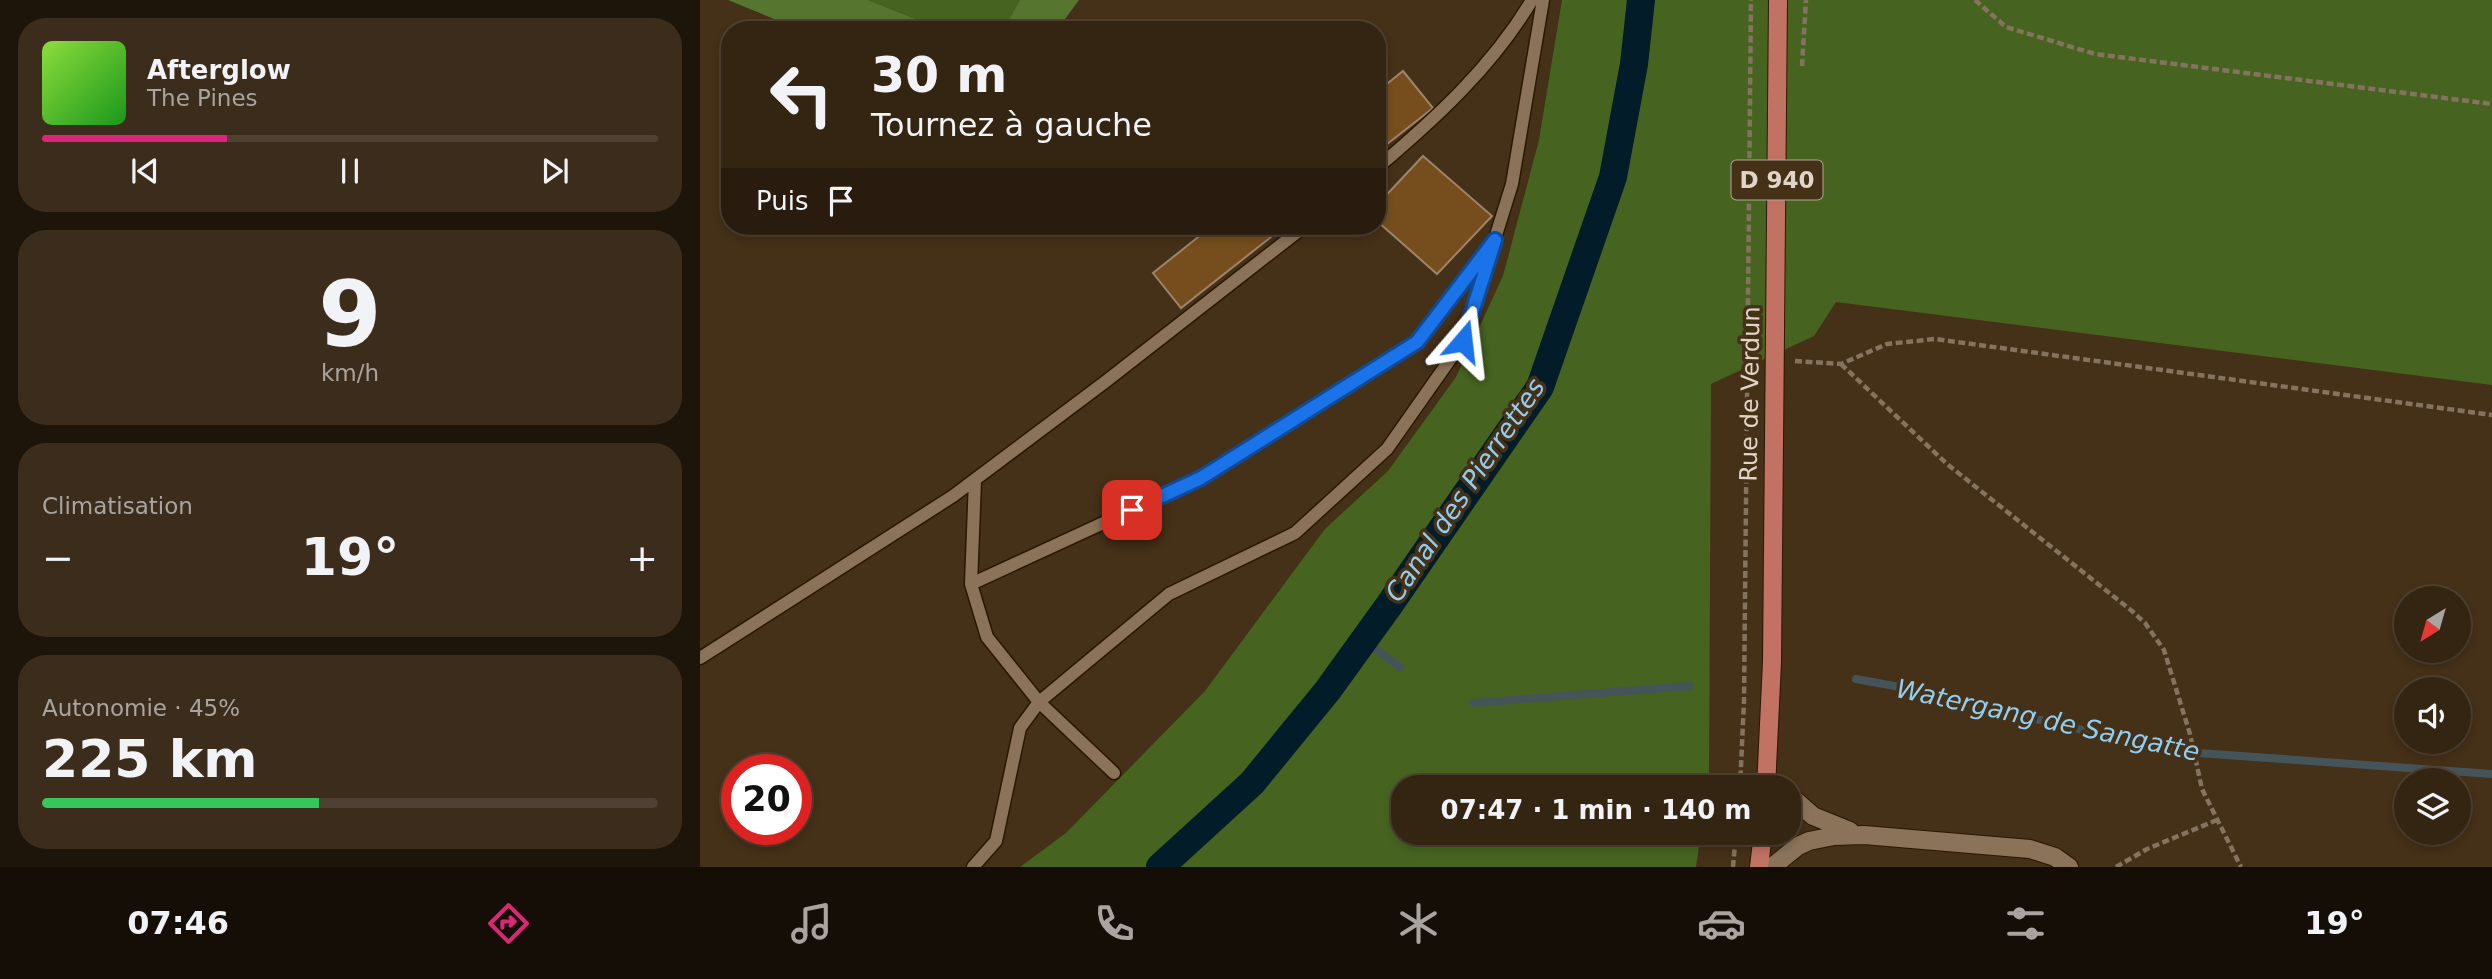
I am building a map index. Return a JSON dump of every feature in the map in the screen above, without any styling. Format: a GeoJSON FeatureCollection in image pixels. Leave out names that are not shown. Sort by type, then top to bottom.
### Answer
{"type":"FeatureCollection","features":[{"type":"Feature","properties":{"kind":"main road","name":"Rue de Verdun"},"geometry":{"type":"LineString","coordinates":[[1767,775],[1772,662],[1778,0]]}},
{"type":"Feature","properties":{"kind":"main road"},"geometry":{"type":"LineString","coordinates":[[1759,867],[1762,845]]}},
{"type":"Feature","properties":{"kind":"street"},"geometry":{"type":"LineString","coordinates":[[1768,768],[1773,775]]}},
{"type":"Feature","properties":{"kind":"street"},"geometry":{"type":"LineString","coordinates":[[1801,805],[1813,816],[1864,835]]}},
{"type":"Feature","properties":{"kind":"street"},"geometry":{"type":"LineString","coordinates":[[1772,867],[1788,852],[1809,841],[1834,836],[1864,835],[2030,849],[2055,857],[2069,867]]}},
{"type":"Feature","properties":{"kind":"lane"},"geometry":{"type":"LineString","coordinates":[[1386,160],[1472,82],[1532,0]]}},
{"type":"Feature","properties":{"kind":"lane"},"geometry":{"type":"LineString","coordinates":[[973,867],[996,841],[1020,728],[1039,702],[1168,594],[1295,533],[1387,449],[1463,341],[1512,184],[1543,0]]}},
{"type":"Feature","properties":{"kind":"lane"},"geometry":{"type":"LineString","coordinates":[[700,658],[953,496],[1293,235]]}},
{"type":"Feature","properties":{"kind":"lane"},"geometry":{"type":"LineString","coordinates":[[971,584],[1201,478],[1417,342],[1495,240]]}},
{"type":"Feature","properties":{"kind":"lane"},"geometry":{"type":"LineString","coordinates":[[975,480],[971,584],[987,637],[1039,702],[1114,773]]}},
{"type":"Feature","properties":{"kind":"path"},"geometry":{"type":"LineString","coordinates":[[1740,775],[1751,0]]}},
{"type":"Feature","properties":{"kind":"path"},"geometry":{"type":"LineString","coordinates":[[1975,0],[2006,27],[2095,54],[2492,104]]}},
{"type":"Feature","properties":{"kind":"path"},"geometry":{"type":"LineString","coordinates":[[1775,359],[1841,364],[1887,344],[1935,339],[2492,415]]}},
{"type":"Feature","properties":{"kind":"path"},"geometry":{"type":"LineString","coordinates":[[1841,364],[1947,464],[2145,623],[2164,650],[2190,734],[2202,789],[2241,867]]}},
{"type":"Feature","properties":{"kind":"path"},"geometry":{"type":"LineString","coordinates":[[2116,867],[2147,849],[2217,820]]}},
{"type":"Feature","properties":{"kind":"path"},"geometry":{"type":"LineString","coordinates":[[1733,867],[1735,845]]}},
{"type":"Feature","properties":{"kind":"green space"},"geometry":{"type":"Polygon","coordinates":[[[728,0],[868,0],[920,21],[779,21],[728,0]]]}},
{"type":"Feature","properties":{"kind":"green space"},"geometry":{"type":"Polygon","coordinates":[[[868,0],[1020,0],[1008,21],[920,21],[868,0]]]}},
{"type":"Feature","properties":{"kind":"green space"},"geometry":{"type":"Polygon","coordinates":[[[1020,0],[1079,0],[1064,21],[1008,21],[1020,0]]]}},
{"type":"Feature","properties":{"kind":"green space"},"geometry":{"type":"Polygon","coordinates":[[[1562,0],[2492,0],[2492,385],[1836,302],[1814,336],[1711,384],[1709,775],[1391,775],[1391,845],[1699,845],[1696,867],[1020,867],[1066,833],[1205,691],[1325,529],[1388,471],[1456,377],[1503,276],[1539,140],[1562,0]]]}},
{"type":"Feature","properties":{"kind":"building"},"geometry":{"type":"Polygon","coordinates":[[[1403,71],[1433,108],[1386,145],[1386,85],[1403,71]]]}},
{"type":"Feature","properties":{"kind":"building"},"geometry":{"type":"Polygon","coordinates":[[[1423,156],[1492,216],[1437,274],[1386,229],[1386,195],[1423,156]]]}},
{"type":"Feature","properties":{"kind":"building"},"geometry":{"type":"Polygon","coordinates":[[[1201,235],[1274,235],[1181,308],[1153,273],[1201,235]]]}},
{"type":"Feature","properties":{"kind":"waterway","name":"Canal des Pierrettes"},"geometry":{"type":"LineString","coordinates":[[1160,867],[1252,783],[1328,690],[1540,387],[1613,177],[1634,64],[1641,0]]}},
{"type":"Feature","properties":{"kind":"waterway"},"geometry":{"type":"LineString","coordinates":[[1364,641],[1400,667]]}},
{"type":"Feature","properties":{"kind":"waterway","name":"Watergang de Sangatte"},"geometry":{"type":"LineString","coordinates":[[1856,679],[2171,751],[2492,774]]}},
{"type":"Feature","properties":{"kind":"waterway"},"geometry":{"type":"LineString","coordinates":[[1474,703],[1690,686]]}},
{"type":"Feature","properties":{"kind":"route"},"geometry":{"type":"LineString","coordinates":[[1132,510],[1201,478],[1417,342],[1495,240],[1463,341]]}}]}
